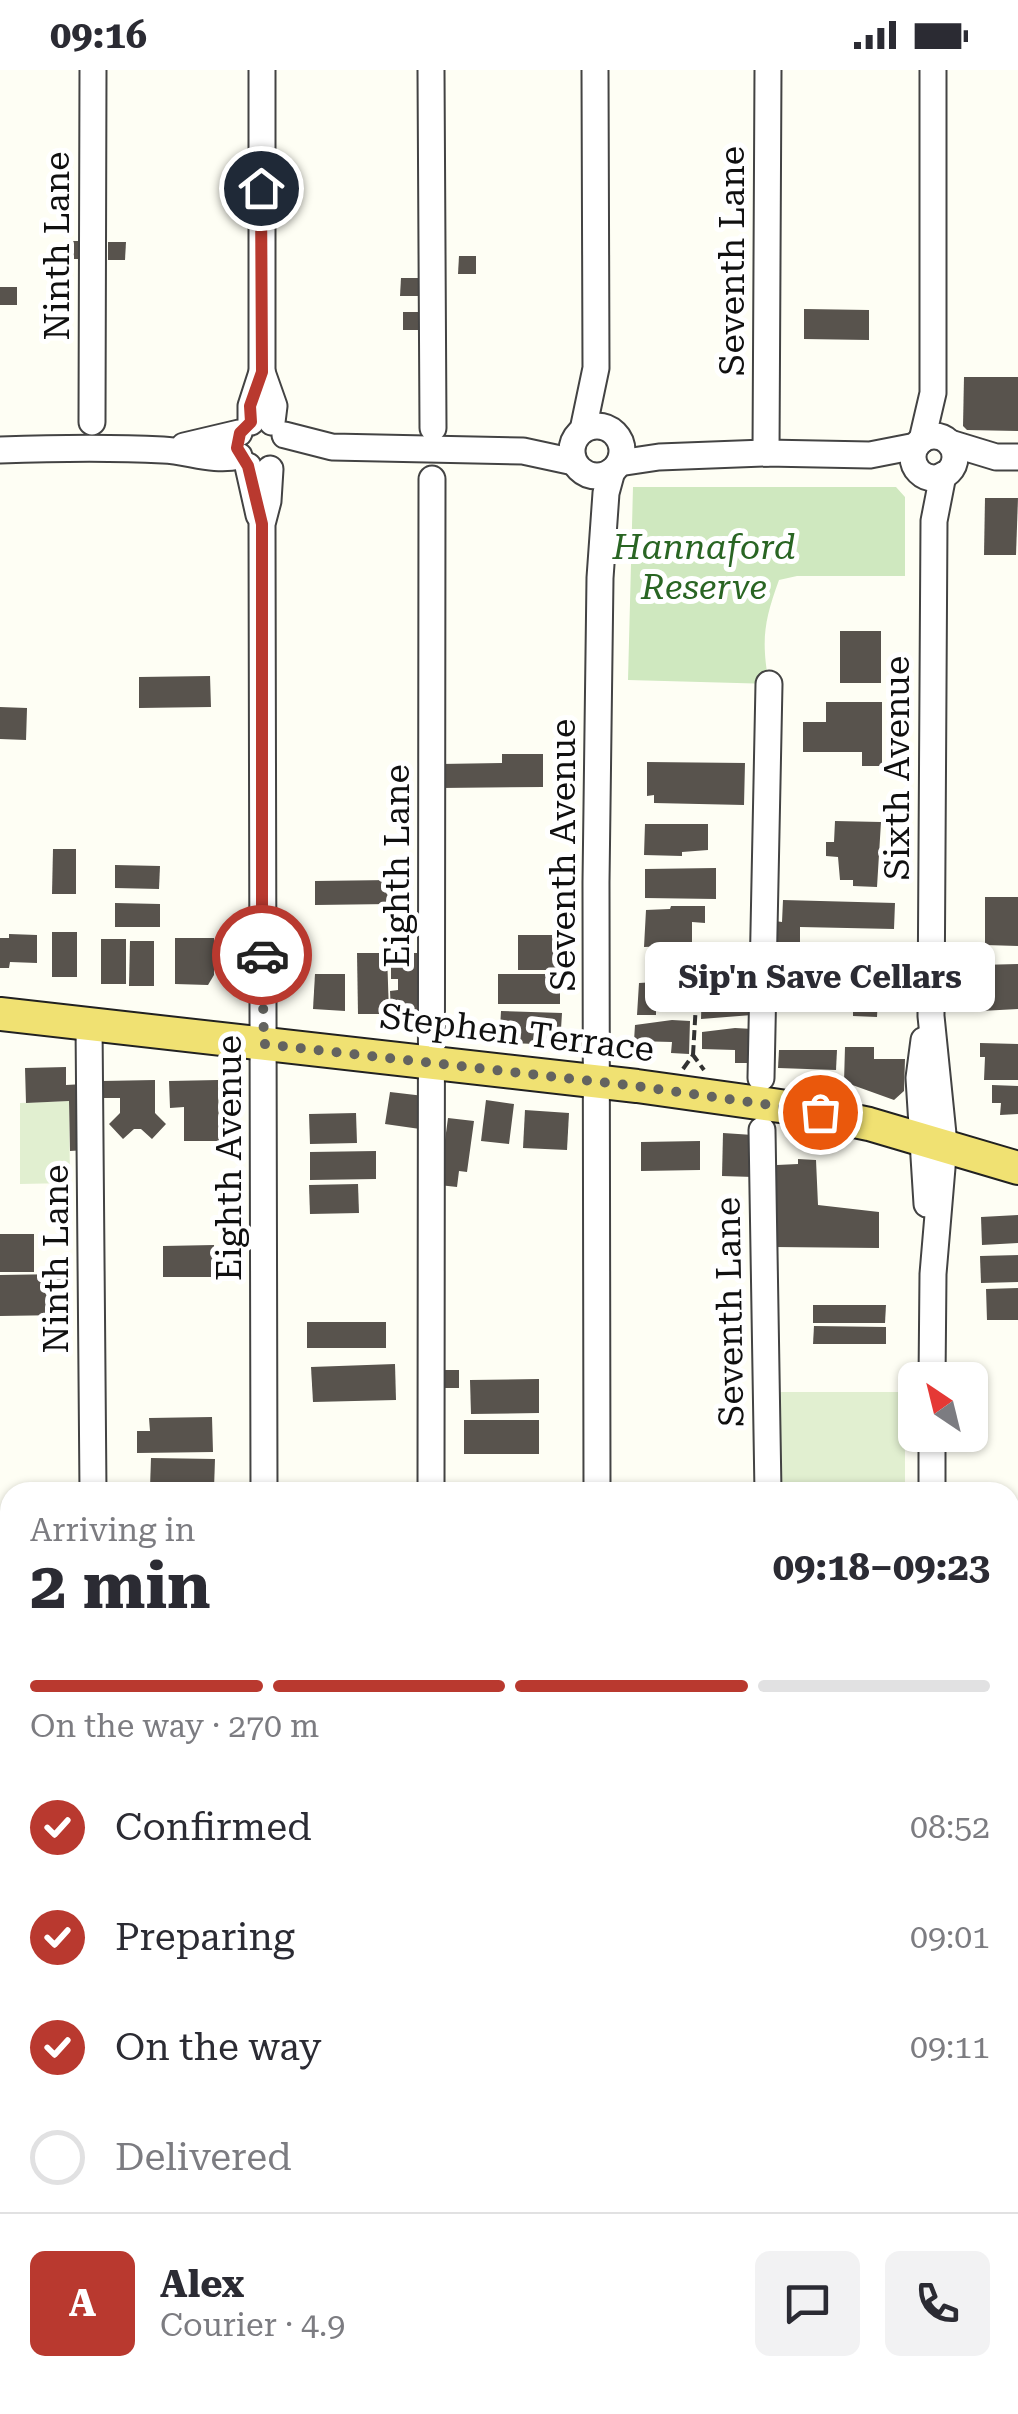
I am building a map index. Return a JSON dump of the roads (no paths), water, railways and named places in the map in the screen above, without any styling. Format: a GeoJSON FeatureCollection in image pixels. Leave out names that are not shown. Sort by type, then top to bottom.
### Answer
{"type":"FeatureCollection","features":[{"type":"Feature","properties":{"kind":"main road","name":"Stephen Terrace"},"geometry":{"type":"LineString","coordinates":[[0,1014],[820,1112],[1018,1168]]}},
{"type":"Feature","properties":{"kind":"street","name":"Ninth Lane"},"geometry":{"type":"LineString","coordinates":[[92,422],[93,70]]}},
{"type":"Feature","properties":{"kind":"street","name":"Eighth Avenue"},"geometry":{"type":"LineString","coordinates":[[262,70],[262,372],[250,406],[261,446],[268,501],[262,524],[264,1482]]}},
{"type":"Feature","properties":{"kind":"street"},"geometry":{"type":"LineString","coordinates":[[431,70],[433,428]]}},
{"type":"Feature","properties":{"kind":"street","name":"Seventh Avenue"},"geometry":{"type":"LineString","coordinates":[[595,70],[596,368],[578,450],[600,578]]}},
{"type":"Feature","properties":{"kind":"street","name":"Seventh Lane"},"geometry":{"type":"LineString","coordinates":[[766,453],[768,70]]}},
{"type":"Feature","properties":{"kind":"street","name":"Sixth Avenue"},"geometry":{"type":"LineString","coordinates":[[932,70],[931,1016],[920,1053],[933,1141],[932,1362]]}},
{"type":"Feature","properties":{"kind":"street","name":"Seventh Avenue"},"geometry":{"type":"LineString","coordinates":[[596,368],[615,451],[606,493],[600,578],[596,1482]]}},
{"type":"Feature","properties":{"kind":"street"},"geometry":{"type":"LineString","coordinates":[[0,450],[169,450],[224,460],[261,446],[578,450],[602,426],[615,451]]}},
{"type":"Feature","properties":{"kind":"street"},"geometry":{"type":"LineString","coordinates":[[0,442],[43,448]]}},
{"type":"Feature","properties":{"kind":"street"},"geometry":{"type":"LineString","coordinates":[[578,450],[595,476],[615,451]]}},
{"type":"Feature","properties":{"kind":"street"},"geometry":{"type":"LineString","coordinates":[[615,451],[705,456],[766,453],[1007,457]]}},
{"type":"Feature","properties":{"kind":"street","name":"Eighth Lane"},"geometry":{"type":"LineString","coordinates":[[431,1482],[432,479]]}},
{"type":"Feature","properties":{"kind":"street"},"geometry":{"type":"LineString","coordinates":[[762,1078],[769,684]]}},
{"type":"Feature","properties":{"kind":"street","name":"Ninth Lane"},"geometry":{"type":"LineString","coordinates":[[89,1024],[92,1482]]}},
{"type":"Feature","properties":{"kind":"street","name":"Seventh Lane"},"geometry":{"type":"LineString","coordinates":[[762,1130],[768,1482]]}},
{"type":"Feature","properties":{"kind":"street"},"geometry":{"type":"LineString","coordinates":[[932,1452],[932,1482]]}},
{"type":"Feature","properties":{"kind":"place","name":"Sip'n Save Cellars"},"geometry":{"type":"Point","coordinates":[820,1112]}},
{"type":"Feature","properties":{"kind":"park label","name":"Hannaford Reserve"},"geometry":{"type":"Point","coordinates":[704,567]}}]}
